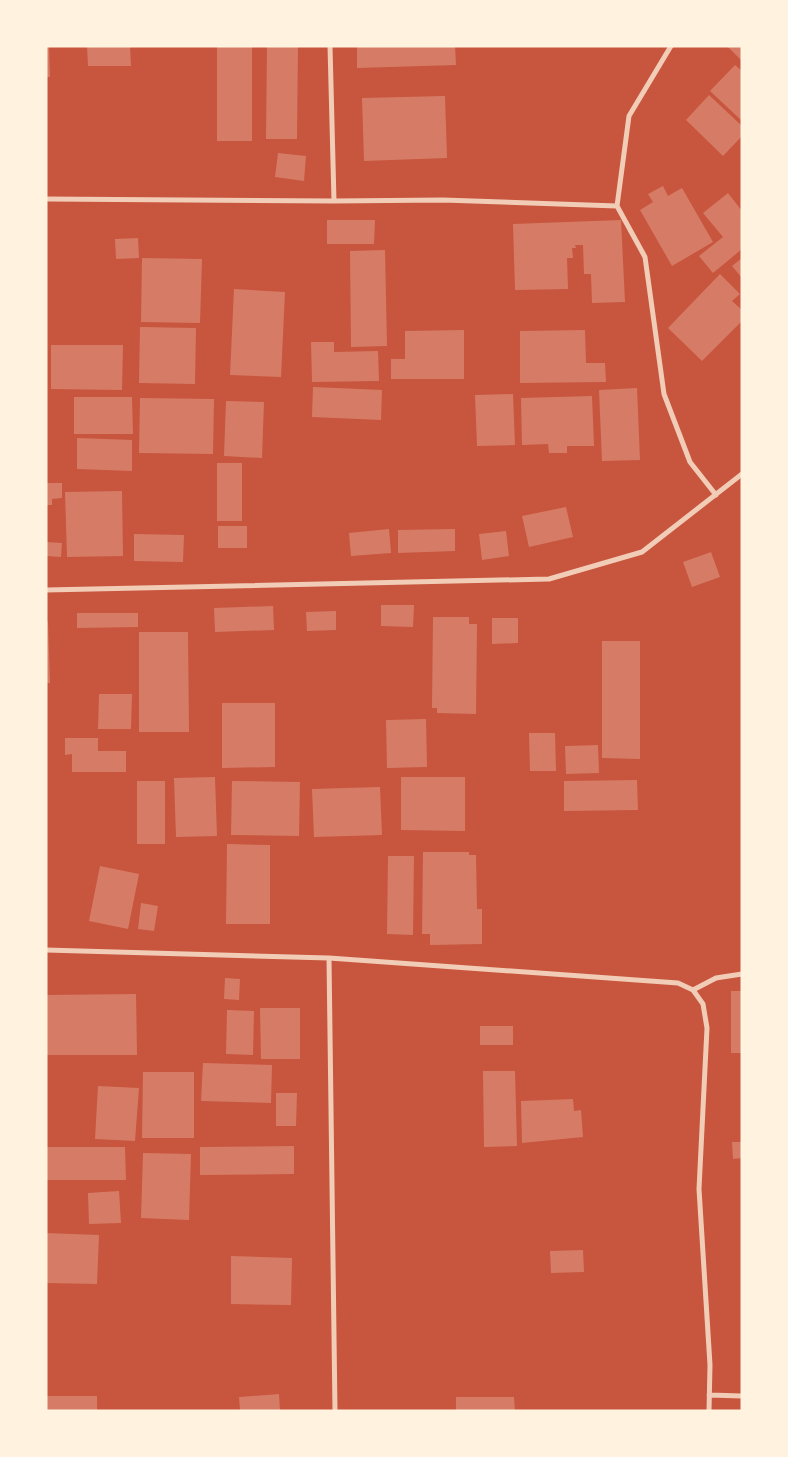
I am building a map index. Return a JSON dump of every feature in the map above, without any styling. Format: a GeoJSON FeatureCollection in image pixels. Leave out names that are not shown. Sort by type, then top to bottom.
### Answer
{"type":"FeatureCollection","features":[{"type":"Feature","properties":{"kind":"street"},"geometry":{"type":"LineString","coordinates":[[330,46],[334,201]]}},
{"type":"Feature","properties":{"kind":"street"},"geometry":{"type":"LineString","coordinates":[[671,46],[630,116],[618,206],[646,257],[664,394],[690,462],[716,494]]}},
{"type":"Feature","properties":{"kind":"street"},"geometry":{"type":"LineString","coordinates":[[46,200],[443,200],[618,206]]}},
{"type":"Feature","properties":{"kind":"street"},"geometry":{"type":"LineString","coordinates":[[46,590],[549,579],[642,552],[742,474]]}},
{"type":"Feature","properties":{"kind":"street"},"geometry":{"type":"LineString","coordinates":[[46,950],[329,958],[678,983],[693,990],[703,1004],[707,1028],[699,1189],[710,1365],[709,1411]]}},
{"type":"Feature","properties":{"kind":"street"},"geometry":{"type":"LineString","coordinates":[[329,958],[335,1411]]}},
{"type":"Feature","properties":{"kind":"street"},"geometry":{"type":"LineString","coordinates":[[693,990],[716,978],[742,974]]}},
{"type":"Feature","properties":{"kind":"street"},"geometry":{"type":"LineString","coordinates":[[710,1396],[742,1396]]}},
{"type":"Feature","properties":{"kind":"building"},"geometry":{"type":"Polygon","coordinates":[[[46,46],[49,46],[50,77],[46,77],[46,46]]]}},
{"type":"Feature","properties":{"kind":"building"},"geometry":{"type":"Polygon","coordinates":[[[87,46],[130,46],[131,66],[88,66],[87,46]]]}},
{"type":"Feature","properties":{"kind":"building"},"geometry":{"type":"Polygon","coordinates":[[[217,46],[252,46],[252,141],[217,141],[217,46]]]}},
{"type":"Feature","properties":{"kind":"building"},"geometry":{"type":"Polygon","coordinates":[[[267,46],[298,46],[297,139],[266,139],[267,46]]]}},
{"type":"Feature","properties":{"kind":"building"},"geometry":{"type":"Polygon","coordinates":[[[357,46],[455,46],[456,65],[357,68],[357,46]]]}},
{"type":"Feature","properties":{"kind":"building"},"geometry":{"type":"Polygon","coordinates":[[[727,46],[742,46],[742,61],[727,46]]]}},
{"type":"Feature","properties":{"kind":"building"},"geometry":{"type":"Polygon","coordinates":[[[735,65],[742,71],[742,121],[710,91],[735,65]]]}},
{"type":"Feature","properties":{"kind":"building"},"geometry":{"type":"Polygon","coordinates":[[[709,95],[742,126],[742,136],[723,156],[686,120],[709,95]]]}},
{"type":"Feature","properties":{"kind":"building"},"geometry":{"type":"Polygon","coordinates":[[[445,96],[447,158],[364,161],[362,98],[445,96]]]}},
{"type":"Feature","properties":{"kind":"building"},"geometry":{"type":"Polygon","coordinates":[[[278,153],[306,156],[304,181],[275,177],[278,153]]]}},
{"type":"Feature","properties":{"kind":"building"},"geometry":{"type":"Polygon","coordinates":[[[663,186],[668,196],[682,188],[713,242],[672,266],[640,210],[653,202],[648,194],[663,186]]]}},
{"type":"Feature","properties":{"kind":"building"},"geometry":{"type":"Polygon","coordinates":[[[728,193],[742,211],[742,249],[713,273],[699,256],[723,237],[703,213],[728,193]]]}},
{"type":"Feature","properties":{"kind":"building"},"geometry":{"type":"Polygon","coordinates":[[[327,220],[375,220],[374,244],[327,244],[327,220]]]}},
{"type":"Feature","properties":{"kind":"building"},"geometry":{"type":"Polygon","coordinates":[[[621,220],[625,302],[592,303],[591,274],[584,274],[583,245],[575,245],[576,248],[572,248],[573,258],[567,258],[568,289],[515,290],[513,224],[621,220]]]}},
{"type":"Feature","properties":{"kind":"building"},"geometry":{"type":"Polygon","coordinates":[[[138,238],[139,258],[116,259],[115,239],[138,238]]]}},
{"type":"Feature","properties":{"kind":"building"},"geometry":{"type":"Polygon","coordinates":[[[385,250],[387,346],[351,347],[350,251],[385,250]]]}},
{"type":"Feature","properties":{"kind":"building"},"geometry":{"type":"Polygon","coordinates":[[[142,258],[202,259],[200,323],[141,322],[142,258]]]}},
{"type":"Feature","properties":{"kind":"building"},"geometry":{"type":"Polygon","coordinates":[[[742,258],[742,278],[732,266],[742,258]]]}},
{"type":"Feature","properties":{"kind":"building"},"geometry":{"type":"Polygon","coordinates":[[[720,274],[740,294],[732,301],[742,310],[742,321],[702,361],[668,328],[720,274]]]}},
{"type":"Feature","properties":{"kind":"building"},"geometry":{"type":"Polygon","coordinates":[[[234,289],[285,292],[281,377],[230,375],[234,289]]]}},
{"type":"Feature","properties":{"kind":"building"},"geometry":{"type":"Polygon","coordinates":[[[140,327],[196,328],[195,384],[139,383],[140,327]]]}},
{"type":"Feature","properties":{"kind":"building"},"geometry":{"type":"Polygon","coordinates":[[[464,330],[464,379],[391,379],[391,359],[405,359],[405,331],[464,330]]]}},
{"type":"Feature","properties":{"kind":"building"},"geometry":{"type":"Polygon","coordinates":[[[585,330],[586,363],[605,363],[606,382],[520,383],[520,331],[585,330]]]}},
{"type":"Feature","properties":{"kind":"building"},"geometry":{"type":"Polygon","coordinates":[[[311,342],[334,342],[334,352],[378,351],[379,381],[312,382],[311,342]]]}},
{"type":"Feature","properties":{"kind":"building"},"geometry":{"type":"Polygon","coordinates":[[[51,345],[123,345],[122,390],[51,389],[51,345]]]}},
{"type":"Feature","properties":{"kind":"building"},"geometry":{"type":"Polygon","coordinates":[[[313,387],[382,390],[381,420],[312,417],[313,387]]]}},
{"type":"Feature","properties":{"kind":"building"},"geometry":{"type":"Polygon","coordinates":[[[637,388],[640,460],[602,461],[599,390],[637,388]]]}},
{"type":"Feature","properties":{"kind":"building"},"geometry":{"type":"Polygon","coordinates":[[[513,394],[515,445],[477,446],[475,395],[513,394]]]}},
{"type":"Feature","properties":{"kind":"building"},"geometry":{"type":"Polygon","coordinates":[[[592,396],[594,446],[567,446],[567,453],[549,453],[548,444],[522,445],[521,398],[592,396]]]}},
{"type":"Feature","properties":{"kind":"building"},"geometry":{"type":"Polygon","coordinates":[[[74,397],[132,397],[133,434],[74,434],[74,397]]]}},
{"type":"Feature","properties":{"kind":"building"},"geometry":{"type":"Polygon","coordinates":[[[140,398],[214,399],[213,454],[139,453],[140,398]]]}},
{"type":"Feature","properties":{"kind":"building"},"geometry":{"type":"Polygon","coordinates":[[[226,401],[264,402],[262,458],[224,456],[226,401]]]}},
{"type":"Feature","properties":{"kind":"building"},"geometry":{"type":"Polygon","coordinates":[[[77,438],[132,440],[132,471],[77,469],[77,438]]]}},
{"type":"Feature","properties":{"kind":"building"},"geometry":{"type":"Polygon","coordinates":[[[217,463],[242,463],[242,521],[217,521],[217,463]]]}},
{"type":"Feature","properties":{"kind":"building"},"geometry":{"type":"Polygon","coordinates":[[[46,483],[62,483],[62,498],[52,499],[52,505],[46,505],[46,483]]]}},
{"type":"Feature","properties":{"kind":"building"},"geometry":{"type":"Polygon","coordinates":[[[122,491],[123,556],[67,557],[65,492],[122,491]]]}},
{"type":"Feature","properties":{"kind":"building"},"geometry":{"type":"Polygon","coordinates":[[[566,507],[573,537],[529,547],[522,516],[566,507]]]}},
{"type":"Feature","properties":{"kind":"building"},"geometry":{"type":"Polygon","coordinates":[[[218,526],[247,526],[247,548],[218,548],[218,526]]]}},
{"type":"Feature","properties":{"kind":"building"},"geometry":{"type":"Polygon","coordinates":[[[389,529],[391,553],[351,556],[349,533],[389,529]]]}},
{"type":"Feature","properties":{"kind":"building"},"geometry":{"type":"Polygon","coordinates":[[[455,529],[455,551],[398,553],[398,530],[455,529]]]}},
{"type":"Feature","properties":{"kind":"building"},"geometry":{"type":"Polygon","coordinates":[[[506,531],[509,556],[482,560],[479,534],[506,531]]]}},
{"type":"Feature","properties":{"kind":"building"},"geometry":{"type":"Polygon","coordinates":[[[134,534],[184,535],[183,562],[134,561],[134,534]]]}},
{"type":"Feature","properties":{"kind":"building"},"geometry":{"type":"Polygon","coordinates":[[[46,542],[62,543],[61,557],[46,556],[46,542]]]}},
{"type":"Feature","properties":{"kind":"building"},"geometry":{"type":"Polygon","coordinates":[[[711,552],[720,577],[692,587],[683,562],[711,552]]]}},
{"type":"Feature","properties":{"kind":"building"},"geometry":{"type":"Polygon","coordinates":[[[381,605],[414,605],[413,627],[381,626],[381,605]]]}},
{"type":"Feature","properties":{"kind":"building"},"geometry":{"type":"Polygon","coordinates":[[[273,606],[274,630],[215,632],[214,608],[273,606]]]}},
{"type":"Feature","properties":{"kind":"building"},"geometry":{"type":"Polygon","coordinates":[[[336,611],[336,630],[307,631],[306,612],[336,611]]]}},
{"type":"Feature","properties":{"kind":"building"},"geometry":{"type":"Polygon","coordinates":[[[77,613],[138,613],[138,627],[77,628],[77,613]]]}},
{"type":"Feature","properties":{"kind":"building"},"geometry":{"type":"Polygon","coordinates":[[[433,617],[469,617],[469,624],[477,624],[476,714],[437,713],[437,708],[432,708],[433,617]]]}},
{"type":"Feature","properties":{"kind":"building"},"geometry":{"type":"Polygon","coordinates":[[[492,618],[518,618],[518,643],[492,644],[492,618]]]}},
{"type":"Feature","properties":{"kind":"building"},"geometry":{"type":"Polygon","coordinates":[[[48,621],[50,683],[46,683],[46,622],[48,621]]]}},
{"type":"Feature","properties":{"kind":"building"},"geometry":{"type":"Polygon","coordinates":[[[139,632],[188,632],[189,732],[139,732],[139,632]]]}},
{"type":"Feature","properties":{"kind":"building"},"geometry":{"type":"Polygon","coordinates":[[[602,641],[640,641],[640,759],[602,758],[602,641]]]}},
{"type":"Feature","properties":{"kind":"building"},"geometry":{"type":"Polygon","coordinates":[[[99,694],[132,694],[131,729],[98,729],[99,694]]]}},
{"type":"Feature","properties":{"kind":"building"},"geometry":{"type":"Polygon","coordinates":[[[222,703],[275,703],[275,767],[222,768],[222,703]]]}},
{"type":"Feature","properties":{"kind":"building"},"geometry":{"type":"Polygon","coordinates":[[[426,719],[427,767],[387,768],[386,720],[426,719]]]}},
{"type":"Feature","properties":{"kind":"building"},"geometry":{"type":"Polygon","coordinates":[[[529,733],[555,733],[556,771],[530,771],[529,733]]]}},
{"type":"Feature","properties":{"kind":"building"},"geometry":{"type":"Polygon","coordinates":[[[65,738],[98,738],[98,751],[126,751],[126,772],[72,772],[72,754],[65,755],[65,738]]]}},
{"type":"Feature","properties":{"kind":"building"},"geometry":{"type":"Polygon","coordinates":[[[598,745],[599,773],[566,774],[565,746],[598,745]]]}},
{"type":"Feature","properties":{"kind":"building"},"geometry":{"type":"Polygon","coordinates":[[[215,777],[217,836],[176,837],[174,778],[215,777]]]}},
{"type":"Feature","properties":{"kind":"building"},"geometry":{"type":"Polygon","coordinates":[[[401,777],[465,777],[465,831],[401,830],[401,777]]]}},
{"type":"Feature","properties":{"kind":"building"},"geometry":{"type":"Polygon","coordinates":[[[637,780],[638,810],[564,811],[564,781],[637,780]]]}},
{"type":"Feature","properties":{"kind":"building"},"geometry":{"type":"Polygon","coordinates":[[[137,781],[165,781],[165,844],[137,844],[137,781]]]}},
{"type":"Feature","properties":{"kind":"building"},"geometry":{"type":"Polygon","coordinates":[[[232,781],[300,782],[299,836],[231,835],[232,781]]]}},
{"type":"Feature","properties":{"kind":"building"},"geometry":{"type":"Polygon","coordinates":[[[380,787],[382,835],[314,837],[312,789],[380,787]]]}},
{"type":"Feature","properties":{"kind":"building"},"geometry":{"type":"Polygon","coordinates":[[[227,844],[270,845],[270,924],[226,924],[227,844]]]}},
{"type":"Feature","properties":{"kind":"building"},"geometry":{"type":"Polygon","coordinates":[[[423,852],[469,852],[469,855],[476,855],[477,909],[482,909],[482,944],[430,945],[430,934],[422,934],[423,852]]]}},
{"type":"Feature","properties":{"kind":"building"},"geometry":{"type":"Polygon","coordinates":[[[388,856],[414,856],[413,935],[387,934],[388,856]]]}},
{"type":"Feature","properties":{"kind":"building"},"geometry":{"type":"Polygon","coordinates":[[[100,866],[139,874],[128,929],[89,921],[100,866]]]}},
{"type":"Feature","properties":{"kind":"building"},"geometry":{"type":"Polygon","coordinates":[[[141,903],[158,906],[154,931],[138,929],[141,903]]]}},
{"type":"Feature","properties":{"kind":"building"},"geometry":{"type":"Polygon","coordinates":[[[225,978],[240,979],[239,1000],[224,999],[225,978]]]}},
{"type":"Feature","properties":{"kind":"building"},"geometry":{"type":"Polygon","coordinates":[[[731,991],[742,991],[742,1053],[731,1053],[731,991]]]}},
{"type":"Feature","properties":{"kind":"building"},"geometry":{"type":"Polygon","coordinates":[[[136,994],[137,1055],[46,1055],[46,995],[136,994]]]}},
{"type":"Feature","properties":{"kind":"building"},"geometry":{"type":"Polygon","coordinates":[[[260,1008],[300,1008],[300,1059],[261,1059],[260,1008]]]}},
{"type":"Feature","properties":{"kind":"building"},"geometry":{"type":"Polygon","coordinates":[[[227,1010],[254,1011],[253,1055],[226,1054],[227,1010]]]}},
{"type":"Feature","properties":{"kind":"building"},"geometry":{"type":"Polygon","coordinates":[[[480,1026],[513,1026],[513,1045],[480,1045],[480,1026]]]}},
{"type":"Feature","properties":{"kind":"building"},"geometry":{"type":"Polygon","coordinates":[[[203,1063],[272,1065],[271,1103],[201,1101],[203,1063]]]}},
{"type":"Feature","properties":{"kind":"building"},"geometry":{"type":"Polygon","coordinates":[[[483,1071],[515,1071],[517,1146],[484,1147],[483,1071]]]}},
{"type":"Feature","properties":{"kind":"building"},"geometry":{"type":"Polygon","coordinates":[[[143,1072],[194,1072],[194,1138],[142,1138],[143,1072]]]}},
{"type":"Feature","properties":{"kind":"building"},"geometry":{"type":"Polygon","coordinates":[[[98,1086],[139,1088],[135,1141],[95,1139],[98,1086]]]}},
{"type":"Feature","properties":{"kind":"building"},"geometry":{"type":"Polygon","coordinates":[[[276,1093],[297,1093],[296,1126],[276,1126],[276,1093]]]}},
{"type":"Feature","properties":{"kind":"building"},"geometry":{"type":"Polygon","coordinates":[[[573,1099],[574,1111],[581,1110],[583,1137],[522,1143],[521,1101],[573,1099]]]}},
{"type":"Feature","properties":{"kind":"building"},"geometry":{"type":"Polygon","coordinates":[[[732,1142],[742,1142],[742,1158],[733,1159],[732,1142]]]}},
{"type":"Feature","properties":{"kind":"building"},"geometry":{"type":"Polygon","coordinates":[[[294,1146],[294,1174],[200,1175],[200,1147],[294,1146]]]}},
{"type":"Feature","properties":{"kind":"building"},"geometry":{"type":"Polygon","coordinates":[[[46,1147],[125,1147],[126,1180],[46,1180],[46,1147]]]}},
{"type":"Feature","properties":{"kind":"building"},"geometry":{"type":"Polygon","coordinates":[[[143,1153],[191,1154],[189,1220],[141,1218],[143,1153]]]}},
{"type":"Feature","properties":{"kind":"building"},"geometry":{"type":"Polygon","coordinates":[[[119,1191],[121,1223],[89,1224],[88,1193],[119,1191]]]}},
{"type":"Feature","properties":{"kind":"building"},"geometry":{"type":"Polygon","coordinates":[[[46,1233],[99,1235],[97,1284],[46,1283],[46,1233]]]}},
{"type":"Feature","properties":{"kind":"building"},"geometry":{"type":"Polygon","coordinates":[[[583,1250],[584,1272],[551,1273],[550,1251],[583,1250]]]}},
{"type":"Feature","properties":{"kind":"building"},"geometry":{"type":"Polygon","coordinates":[[[231,1256],[292,1258],[291,1305],[231,1304],[231,1256]]]}},
{"type":"Feature","properties":{"kind":"building"},"geometry":{"type":"Polygon","coordinates":[[[279,1394],[280,1411],[240,1411],[239,1397],[279,1394]]]}},
{"type":"Feature","properties":{"kind":"building"},"geometry":{"type":"Polygon","coordinates":[[[46,1396],[97,1396],[97,1411],[46,1411],[46,1396]]]}},
{"type":"Feature","properties":{"kind":"building"},"geometry":{"type":"Polygon","coordinates":[[[456,1397],[514,1397],[515,1411],[456,1411],[456,1397]]]}}]}
